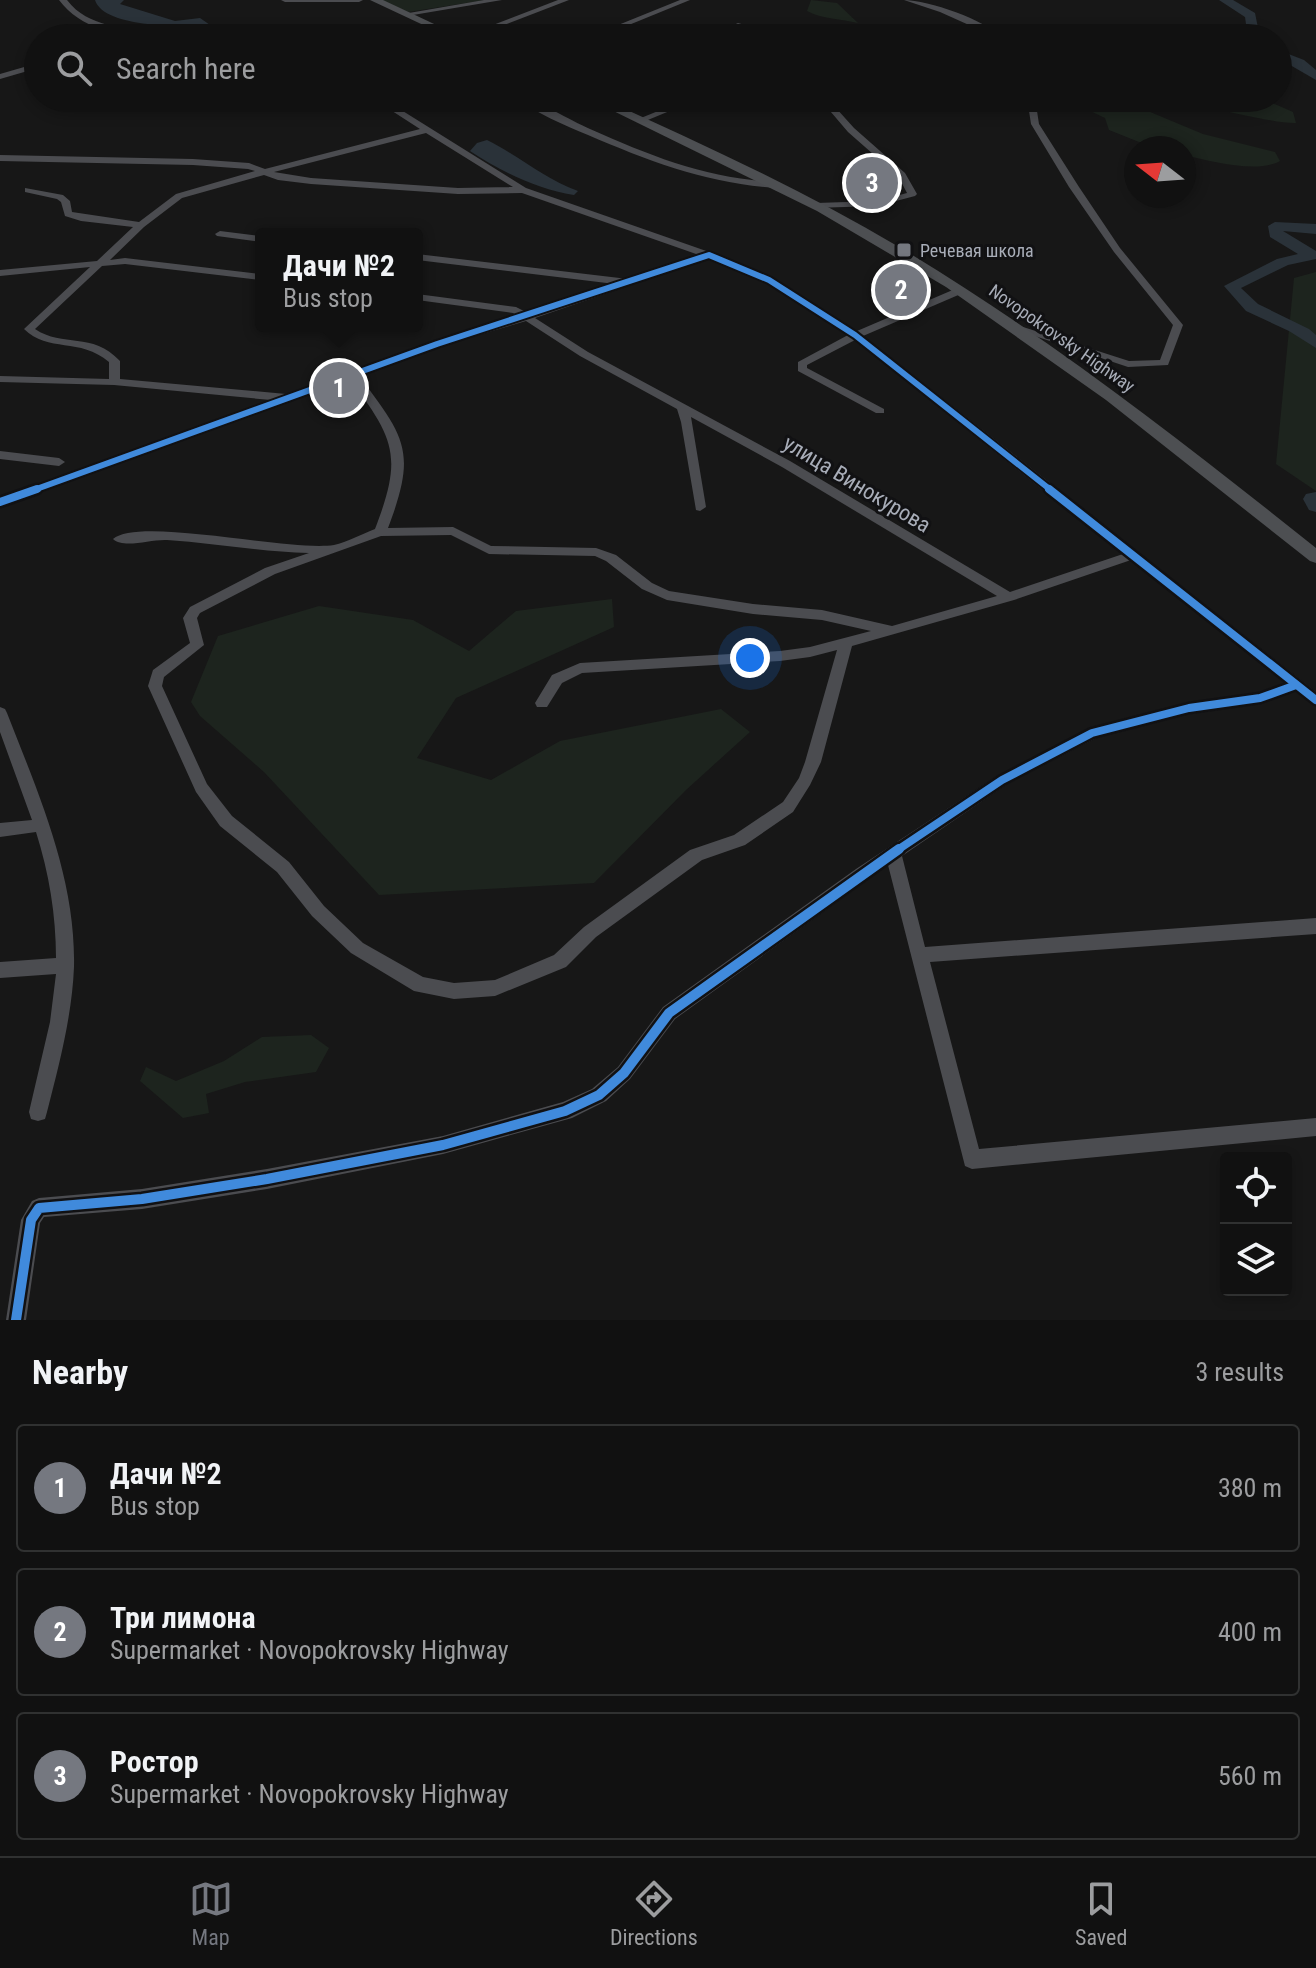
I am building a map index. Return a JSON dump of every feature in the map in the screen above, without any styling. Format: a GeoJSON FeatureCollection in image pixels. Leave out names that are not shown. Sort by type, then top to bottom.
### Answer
{"type":"FeatureCollection","features":[{"type":"Feature","properties":{"kind":"main road"},"geometry":{"type":"LineString","coordinates":[[375,0],[430,24]]}},
{"type":"Feature","properties":{"kind":"main road","name":"Novopokrovsky Highway"},"geometry":{"type":"LineString","coordinates":[[623,112],[778,185],[959,291],[1172,441],[1316,557]]}},
{"type":"Feature","properties":{"kind":"street"},"geometry":{"type":"LineString","coordinates":[[63,0],[70,12],[81,20],[95,24]]}},
{"type":"Feature","properties":{"kind":"street"},"geometry":{"type":"LineString","coordinates":[[285,0],[359,0]]}},
{"type":"Feature","properties":{"kind":"street"},"geometry":{"type":"LineString","coordinates":[[407,14],[498,0]]}},
{"type":"Feature","properties":{"kind":"street"},"geometry":{"type":"LineString","coordinates":[[499,24],[565,0]]}},
{"type":"Feature","properties":{"kind":"street"},"geometry":{"type":"LineString","coordinates":[[625,24],[686,0]]}},
{"type":"Feature","properties":{"kind":"street"},"geometry":{"type":"LineString","coordinates":[[908,0],[943,10],[974,24]]}},
{"type":"Feature","properties":{"kind":"street"},"geometry":{"type":"LineString","coordinates":[[0,77],[24,69]]}},
{"type":"Feature","properties":{"kind":"street"},"geometry":{"type":"LineString","coordinates":[[398,112],[523,190],[709,255],[769,280],[855,335],[1316,700]]}},
{"type":"Feature","properties":{"kind":"street"},"geometry":{"type":"LineString","coordinates":[[549,112],[588,132],[701,177],[729,183],[778,185]]}},
{"type":"Feature","properties":{"kind":"street"},"geometry":{"type":"LineString","coordinates":[[640,120],[661,112]]}},
{"type":"Feature","properties":{"kind":"street"},"geometry":{"type":"LineString","coordinates":[[816,206],[868,204],[901,199],[912,194],[902,175],[835,112]]}},
{"type":"Feature","properties":{"kind":"street"},"geometry":{"type":"LineString","coordinates":[[1012,327],[1128,364],[1164,363],[1178,325],[1117,250],[1074,187],[1035,124],[1033,112]]}},
{"type":"Feature","properties":{"kind":"street"},"geometry":{"type":"LineString","coordinates":[[114,382],[115,361],[99,349],[52,340],[29,329],[141,225],[179,196],[194,190],[427,130]]}},
{"type":"Feature","properties":{"kind":"street"},"geometry":{"type":"LineString","coordinates":[[0,158],[193,162],[249,166],[278,177],[311,181],[407,189],[523,190]]}},
{"type":"Feature","properties":{"kind":"street"},"geometry":{"type":"LineString","coordinates":[[28,190],[60,197],[65,201],[68,214],[141,225]]}},
{"type":"Feature","properties":{"kind":"street"},"geometry":{"type":"LineString","coordinates":[[220,234],[255,238]]}},
{"type":"Feature","properties":{"kind":"street"},"geometry":{"type":"LineString","coordinates":[[0,502],[460,335],[527,317],[709,255]]}},
{"type":"Feature","properties":{"kind":"street"},"geometry":{"type":"LineString","coordinates":[[423,258],[630,282]]}},
{"type":"Feature","properties":{"kind":"street"},"geometry":{"type":"LineString","coordinates":[[0,273],[103,261],[255,276]]}},
{"type":"Feature","properties":{"kind":"street"},"geometry":{"type":"LineString","coordinates":[[880,411],[802,369],[802,364],[855,335],[959,291]]}},
{"type":"Feature","properties":{"kind":"street","name":"улица Винокурова"},"geometry":{"type":"LineString","coordinates":[[423,298],[505,307],[527,317],[584,354],[786,464],[1009,597]]}},
{"type":"Feature","properties":{"kind":"street"},"geometry":{"type":"LineString","coordinates":[[353,376],[395,435],[400,462],[397,485],[380,532]]}},
{"type":"Feature","properties":{"kind":"street"},"geometry":{"type":"LineString","coordinates":[[0,379],[114,382],[293,398]]}},
{"type":"Feature","properties":{"kind":"street"},"geometry":{"type":"LineString","coordinates":[[682,410],[687,422],[700,507]]}},
{"type":"Feature","properties":{"kind":"street"},"geometry":{"type":"LineString","coordinates":[[0,455],[59,462]]}},
{"type":"Feature","properties":{"kind":"street"},"geometry":{"type":"LineString","coordinates":[[846,644],[813,762],[788,807],[739,840],[696,855],[590,932],[560,961],[495,988],[454,991],[420,985],[357,948],[318,911],[283,867],[226,821],[201,788],[155,686],[158,674],[197,645],[190,618],[195,610],[270,571],[380,532],[453,531],[489,550],[596,552],[611,558],[647,586],[667,595],[753,609],[822,615],[892,631]]}},
{"type":"Feature","properties":{"kind":"street"},"geometry":{"type":"LineString","coordinates":[[119,539],[164,535],[271,548],[335,549]]}},
{"type":"Feature","properties":{"kind":"street"},"geometry":{"type":"LineString","coordinates":[[542,703],[557,679],[580,668],[780,656],[846,644],[1009,597],[1133,555]]}},
{"type":"Feature","properties":{"kind":"street"},"geometry":{"type":"LineString","coordinates":[[16,1320],[31,1220],[39,1208],[142,1199],[267,1179],[443,1145],[565,1111],[599,1095],[624,1073],[669,1013],[1002,780],[1092,733],[1189,708],[1260,698],[1296,685]]}},
{"type":"Feature","properties":{"kind":"street"},"geometry":{"type":"LineString","coordinates":[[0,713],[42,825],[59,895],[66,965],[58,1028],[38,1112]]}},
{"type":"Feature","properties":{"kind":"street"},"geometry":{"type":"LineString","coordinates":[[0,830],[42,825]]}},
{"type":"Feature","properties":{"kind":"street"},"geometry":{"type":"LineString","coordinates":[[893,854],[972,1159],[1316,1127]]}},
{"type":"Feature","properties":{"kind":"street"},"geometry":{"type":"LineString","coordinates":[[919,955],[1316,926]]}},
{"type":"Feature","properties":{"kind":"street"},"geometry":{"type":"LineString","coordinates":[[0,970],[66,965]]}},
{"type":"Feature","properties":{"kind":"shaded area"},"geometry":{"type":"Polygon","coordinates":[[[95,0],[124,0],[120,4],[175,21],[200,18],[209,24],[148,24],[129,21],[102,9],[95,0]]]}},
{"type":"Feature","properties":{"kind":"shaded area"},"geometry":{"type":"Polygon","coordinates":[[[380,0],[486,0],[408,12],[380,0]]]}},
{"type":"Feature","properties":{"kind":"shaded area"},"geometry":{"type":"Polygon","coordinates":[[[811,0],[837,3],[858,23],[813,14],[807,11],[811,0]]]}},
{"type":"Feature","properties":{"kind":"shaded area"},"geometry":{"type":"Polygon","coordinates":[[[1092,112],[1150,112],[1203,134],[1275,152],[1280,161],[1259,166],[1233,165],[1196,157],[1196,136],[1124,136],[1109,130],[1105,118],[1092,112]]]}},
{"type":"Feature","properties":{"kind":"shaded area"},"geometry":{"type":"Polygon","coordinates":[[[1230,112],[1292,112],[1296,123],[1280,122],[1230,112]]]}},
{"type":"Feature","properties":{"kind":"shaded area"},"geometry":{"type":"Polygon","coordinates":[[[487,140],[578,191],[574,195],[533,184],[470,151],[477,143],[487,140]]]}},
{"type":"Feature","properties":{"kind":"shaded area"},"geometry":{"type":"Polygon","coordinates":[[[1316,272],[1316,491],[1276,464],[1294,278],[1316,272]]]}},
{"type":"Feature","properties":{"kind":"shaded area"},"geometry":{"type":"Polygon","coordinates":[[[612,599],[614,627],[456,698],[417,758],[491,780],[560,741],[721,709],[750,732],[686,790],[594,883],[379,895],[264,772],[200,716],[191,702],[218,636],[319,606],[413,620],[469,651],[516,611],[612,599]]]}},
{"type":"Feature","properties":{"kind":"shaded area"},"geometry":{"type":"Polygon","coordinates":[[[311,1035],[329,1048],[316,1072],[245,1082],[206,1094],[209,1113],[183,1118],[140,1081],[146,1067],[176,1081],[224,1061],[262,1037],[311,1035]]]}},
{"type":"Feature","properties":{"kind":"building"},"geometry":{"type":"Polygon","coordinates":[[[878,174],[890,181],[865,192],[853,186],[878,174]]]}},
{"type":"Feature","properties":{"kind":"waterway"},"geometry":{"type":"LineString","coordinates":[[1225,0],[1251,15],[1252,24]]}},
{"type":"Feature","properties":{"kind":"waterway"},"geometry":{"type":"LineString","coordinates":[[1292,60],[1316,76]]}},
{"type":"Feature","properties":{"kind":"waterway"},"geometry":{"type":"LineString","coordinates":[[1316,229],[1275,226],[1275,234],[1312,255],[1283,262],[1232,286],[1244,302],[1301,330],[1316,343]]}},
{"type":"Feature","properties":{"kind":"waterway"},"geometry":{"type":"LineString","coordinates":[[1316,498],[1313,499],[1316,505]]}},
{"type":"Feature","properties":{"kind":"cycle path"},"geometry":{"type":"LineString","coordinates":[[0,502],[437,344],[709,255],[769,280],[855,335],[1316,700]]}},
{"type":"Feature","properties":{"kind":"cycle path"},"geometry":{"type":"LineString","coordinates":[[16,1320],[31,1220],[39,1208],[142,1199],[267,1179],[443,1145],[565,1111],[599,1095],[624,1073],[669,1013],[862,874],[1002,780],[1092,733],[1189,708],[1260,698],[1296,685]]}},
{"type":"Feature","properties":{"kind":"place","name":"Ростор"},"geometry":{"type":"Point","coordinates":[872,183]}},
{"type":"Feature","properties":{"kind":"place","name":"Речевая школа"},"geometry":{"type":"Point","coordinates":[904,250]}},
{"type":"Feature","properties":{"kind":"place","name":"Три лимона"},"geometry":{"type":"Point","coordinates":[901,290]}},
{"type":"Feature","properties":{"kind":"place","name":"Дачи №2"},"geometry":{"type":"Point","coordinates":[339,388]}}]}
